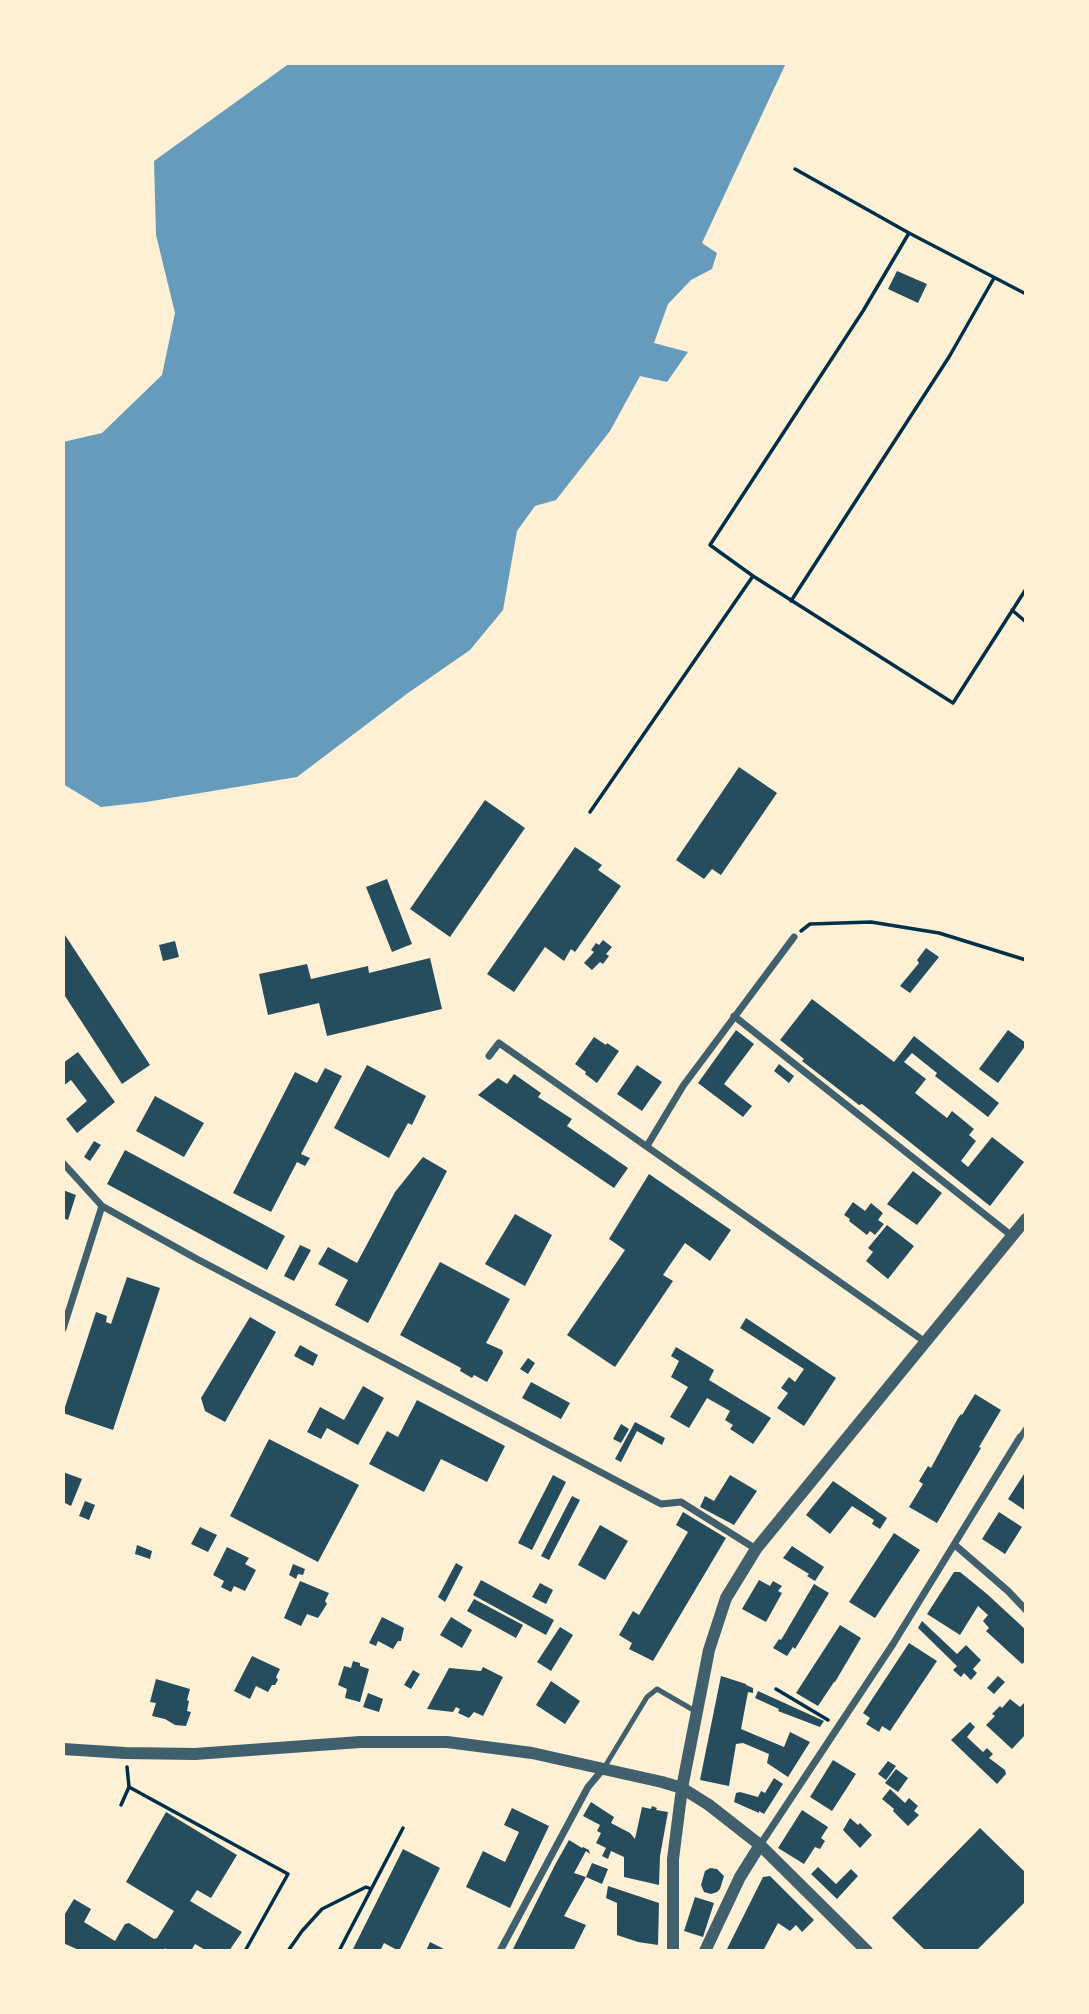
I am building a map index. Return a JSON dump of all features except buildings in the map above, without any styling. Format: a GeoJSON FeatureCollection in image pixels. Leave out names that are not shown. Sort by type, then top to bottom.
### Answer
{"type":"FeatureCollection","features":[{"type":"Feature","properties":{"kind":"street"},"geometry":{"type":"LineString","coordinates":[[647,1146],[683,1086],[794,937]]}},
{"type":"Feature","properties":{"kind":"street"},"geometry":{"type":"LineString","coordinates":[[734,1016],[1012,1236]]}},
{"type":"Feature","properties":{"kind":"street"},"geometry":{"type":"LineString","coordinates":[[489,1056],[499,1043],[924,1341]]}},
{"type":"Feature","properties":{"kind":"street"},"geometry":{"type":"LineString","coordinates":[[63,1163],[102,1206],[197,1259],[661,1504],[681,1502],[756,1549]]}},
{"type":"Feature","properties":{"kind":"street"},"geometry":{"type":"LineString","coordinates":[[63,1329],[102,1206]]}},
{"type":"Feature","properties":{"kind":"street"},"geometry":{"type":"LineString","coordinates":[[673,1951],[673,1859],[682,1788],[709,1650],[721,1610],[733,1584],[756,1549],[1026,1219]]}},
{"type":"Feature","properties":{"kind":"street"},"geometry":{"type":"LineString","coordinates":[[705,1951],[740,1877],[893,1644],[1020,1437]]}},
{"type":"Feature","properties":{"kind":"street"},"geometry":{"type":"LineString","coordinates":[[955,1545],[1026,1610]]}},
{"type":"Feature","properties":{"kind":"street"},"geometry":{"type":"LineString","coordinates":[[63,1749],[201,1754],[360,1742],[447,1742],[532,1753],[604,1768],[682,1788],[709,1805],[760,1845],[867,1951]]}},
{"type":"Feature","properties":{"kind":"street"},"geometry":{"type":"LineString","coordinates":[[499,1951],[588,1787],[604,1768]]}},
{"type":"Feature","properties":{"kind":"lane"},"geometry":{"type":"LineString","coordinates":[[1020,1437],[1026,1428]]}},
{"type":"Feature","properties":{"kind":"lane"},"geometry":{"type":"LineString","coordinates":[[604,1768],[647,1697],[657,1689],[696,1712]]}},
{"type":"Feature","properties":{"kind":"path"},"geometry":{"type":"LineString","coordinates":[[795,169],[1026,294]]}},
{"type":"Feature","properties":{"kind":"path"},"geometry":{"type":"LineString","coordinates":[[909,233],[863,311],[710,545],[752,576],[953,703],[1026,589]]}},
{"type":"Feature","properties":{"kind":"path"},"geometry":{"type":"LineString","coordinates":[[791,601],[949,357],[993,278]]}},
{"type":"Feature","properties":{"kind":"path"},"geometry":{"type":"LineString","coordinates":[[590,812],[752,576]]}},
{"type":"Feature","properties":{"kind":"path"},"geometry":{"type":"LineString","coordinates":[[1012,610],[1026,622]]}},
{"type":"Feature","properties":{"kind":"path"},"geometry":{"type":"LineString","coordinates":[[810,924],[871,922],[939,933],[1026,960]]}},
{"type":"Feature","properties":{"kind":"path"},"geometry":{"type":"LineString","coordinates":[[776,1689],[839,1726]]}},
{"type":"Feature","properties":{"kind":"path"},"geometry":{"type":"LineString","coordinates":[[121,1805],[129,1787],[125,1753]]}},
{"type":"Feature","properties":{"kind":"path"},"geometry":{"type":"LineString","coordinates":[[129,1787],[288,1874],[244,1951]]}},
{"type":"Feature","properties":{"kind":"path"},"geometry":{"type":"LineString","coordinates":[[339,1951],[403,1828]]}},
{"type":"Feature","properties":{"kind":"path"},"geometry":{"type":"LineString","coordinates":[[288,1951],[322,1909],[366,1887],[371,1889]]}},
{"type":"Feature","properties":{"kind":"water"},"geometry":{"type":"Polygon","coordinates":[[[290,63],[786,63],[702,243],[717,253],[712,269],[691,280],[668,304],[654,343],[688,352],[667,382],[640,376],[610,431],[556,500],[535,506],[517,531],[503,610],[470,650],[297,777],[101,807],[63,784],[63,442],[102,433],[162,375],[175,313],[156,235],[154,161],[290,63]]]}}]}
